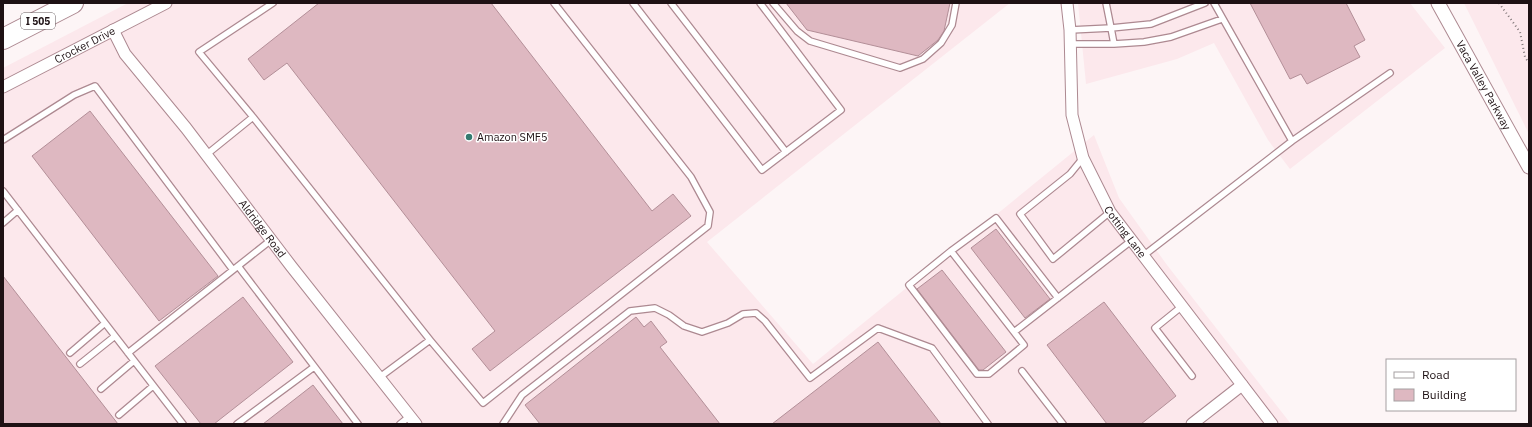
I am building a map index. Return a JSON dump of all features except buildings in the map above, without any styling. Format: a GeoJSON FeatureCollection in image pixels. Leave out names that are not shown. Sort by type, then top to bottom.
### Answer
{"type":"FeatureCollection","features":[{"type":"Feature","properties":{"kind":"highway","name":"I 505"},"geometry":{"type":"LineString","coordinates":[[3,40],[73,3]]}},
{"type":"Feature","properties":{"kind":"street","name":"Crocker Drive"},"geometry":{"type":"LineString","coordinates":[[3,87],[166,3]]}},
{"type":"Feature","properties":{"kind":"street","name":"Cotting Lane"},"geometry":{"type":"LineString","coordinates":[[1067,3],[1070,30],[1072,115],[1083,158],[1110,212],[1272,424]]}},
{"type":"Feature","properties":{"kind":"street","name":"Vaca Valley Parkway"},"geometry":{"type":"LineString","coordinates":[[1438,3],[1529,167]]}},
{"type":"Feature","properties":{"kind":"street","name":"Aldridge Road"},"geometry":{"type":"LineString","coordinates":[[113,30],[125,54],[413,420]]}},
{"type":"Feature","properties":{"kind":"street"},"geometry":{"type":"LineString","coordinates":[[1192,424],[1242,385]]}},
{"type":"Feature","properties":{"kind":"lane"},"geometry":{"type":"LineString","coordinates":[[269,4],[200,52],[430,340],[483,403],[708,226],[710,212],[691,177],[554,3]]}},
{"type":"Feature","properties":{"kind":"lane"},"geometry":{"type":"LineString","coordinates":[[633,3],[762,170],[841,110],[760,3]]}},
{"type":"Feature","properties":{"kind":"lane"},"geometry":{"type":"LineString","coordinates":[[671,3],[786,152]]}},
{"type":"Feature","properties":{"kind":"lane"},"geometry":{"type":"LineString","coordinates":[[773,3],[797,31],[810,41],[900,68],[923,59],[941,43],[952,25],[956,3]]}},
{"type":"Feature","properties":{"kind":"lane"},"geometry":{"type":"LineString","coordinates":[[1106,3],[1114,44]]}},
{"type":"Feature","properties":{"kind":"lane"},"geometry":{"type":"LineString","coordinates":[[1070,30],[1151,24],[1205,3]]}},
{"type":"Feature","properties":{"kind":"lane"},"geometry":{"type":"LineString","coordinates":[[1214,3],[1292,141]]}},
{"type":"Feature","properties":{"kind":"lane"},"geometry":{"type":"LineString","coordinates":[[1070,44],[1144,42],[1171,37],[1222,18]]}},
{"type":"Feature","properties":{"kind":"lane"},"geometry":{"type":"LineString","coordinates":[[1143,256],[1292,141],[1390,73]]}},
{"type":"Feature","properties":{"kind":"lane"},"geometry":{"type":"LineString","coordinates":[[3,140],[74,95],[95,86],[235,268],[358,424]]}},
{"type":"Feature","properties":{"kind":"lane"},"geometry":{"type":"LineString","coordinates":[[206,155],[253,117]]}},
{"type":"Feature","properties":{"kind":"lane"},"geometry":{"type":"LineString","coordinates":[[1083,158],[1070,174],[1020,214],[1053,259],[1110,212]]}},
{"type":"Feature","properties":{"kind":"lane"},"geometry":{"type":"LineString","coordinates":[[3,191],[183,424]]}},
{"type":"Feature","properties":{"kind":"lane"},"geometry":{"type":"LineString","coordinates":[[3,223],[18,210]]}},
{"type":"Feature","properties":{"kind":"lane"},"geometry":{"type":"LineString","coordinates":[[951,251],[1024,345],[989,374],[977,374],[909,285],[951,251],[996,218],[1058,298]]}},
{"type":"Feature","properties":{"kind":"lane"},"geometry":{"type":"LineString","coordinates":[[128,353],[271,240]]}},
{"type":"Feature","properties":{"kind":"lane"},"geometry":{"type":"LineString","coordinates":[[1014,332],[1131,241]]}},
{"type":"Feature","properties":{"kind":"lane"},"geometry":{"type":"LineString","coordinates":[[1182,307],[1155,328],[1192,376]]}},
{"type":"Feature","properties":{"kind":"lane"},"geometry":{"type":"LineString","coordinates":[[503,424],[522,395],[630,311],[655,308],[669,315],[684,326],[702,332],[728,323],[743,314],[756,313],[765,321],[810,378],[878,328],[932,348],[988,424]]}},
{"type":"Feature","properties":{"kind":"lane"},"geometry":{"type":"LineString","coordinates":[[70,353],[105,323]]}},
{"type":"Feature","properties":{"kind":"lane"},"geometry":{"type":"LineString","coordinates":[[80,364],[115,336]]}},
{"type":"Feature","properties":{"kind":"lane"},"geometry":{"type":"LineString","coordinates":[[380,377],[430,340]]}},
{"type":"Feature","properties":{"kind":"lane"},"geometry":{"type":"LineString","coordinates":[[101,389],[134,361]]}},
{"type":"Feature","properties":{"kind":"lane"},"geometry":{"type":"LineString","coordinates":[[237,424],[314,367]]}},
{"type":"Feature","properties":{"kind":"lane"},"geometry":{"type":"LineString","coordinates":[[1022,371],[1063,424]]}},
{"type":"Feature","properties":{"kind":"lane"},"geometry":{"type":"LineString","coordinates":[[119,415],[153,386]]}},
{"type":"Feature","properties":{"kind":"lane"},"geometry":{"type":"LineString","coordinates":[[400,424],[413,420]]}},
{"type":"Feature","properties":{"kind":"path"},"geometry":{"type":"LineString","coordinates":[[1499,3],[1520,32],[1525,57],[1529,63]]}},
{"type":"Feature","properties":{"kind":"shaded area"},"geometry":{"type":"Polygon","coordinates":[[[128,3],[1010,3],[707,242],[813,364],[1094,135],[1119,198],[1167,265],[1291,424],[3,424],[3,68],[128,3]]]}},
{"type":"Feature","properties":{"kind":"shaded area"},"geometry":{"type":"Polygon","coordinates":[[[1078,3],[1410,3],[1445,48],[1290,169],[1268,140],[1214,43],[1177,59],[1086,84],[1078,3]]]}},
{"type":"Feature","properties":{"kind":"shaded area"},"geometry":{"type":"Polygon","coordinates":[[[1464,3],[1529,3],[1529,134],[1464,3]]]}},
{"type":"Feature","properties":{"kind":"place","name":"Amazon SMF5"},"geometry":{"type":"Point","coordinates":[469,137]}}]}
